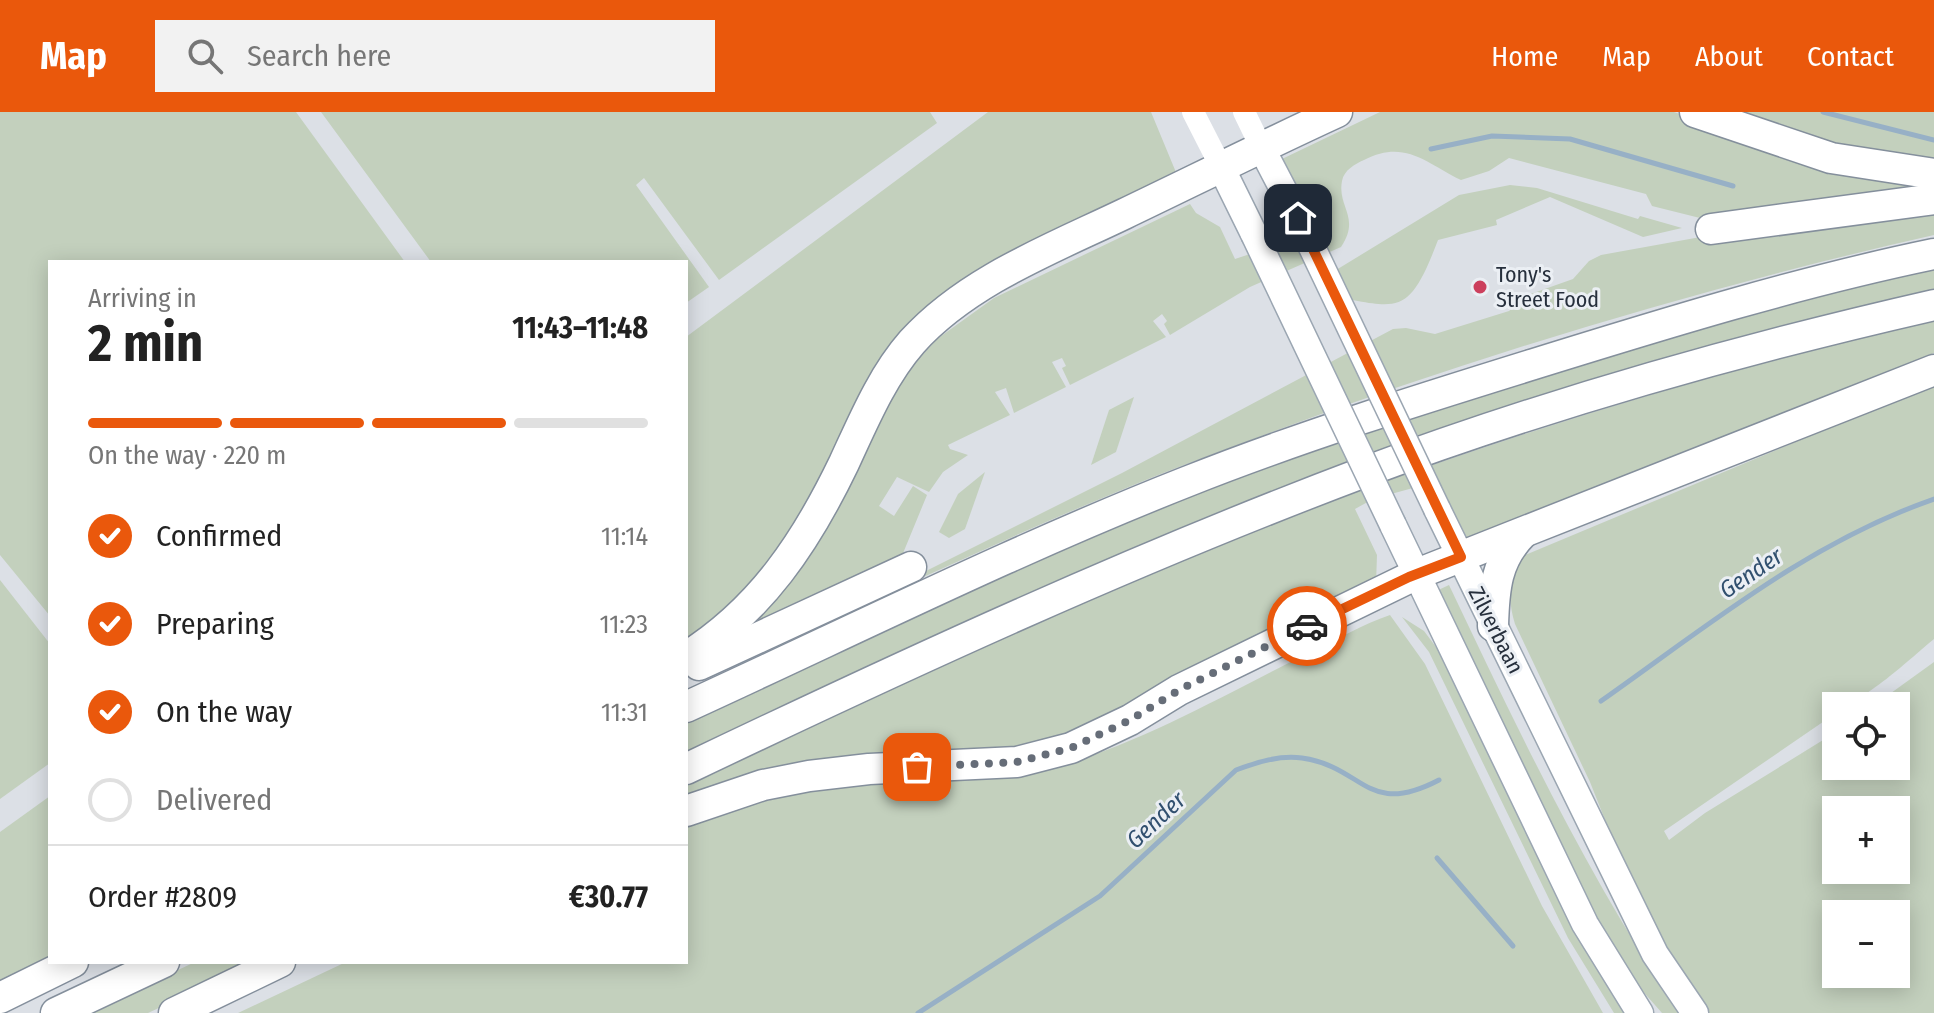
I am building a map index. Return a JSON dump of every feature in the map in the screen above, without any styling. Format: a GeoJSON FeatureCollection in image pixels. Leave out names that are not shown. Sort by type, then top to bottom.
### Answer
{"type":"FeatureCollection","features":[{"type":"Feature","properties":{"kind":"highway"},"geometry":{"type":"LineString","coordinates":[[688,656],[739,618],[788,565],[816,520],[865,419],[899,358],[940,314],[997,278],[1337,112]]}},
{"type":"Feature","properties":{"kind":"highway"},"geometry":{"type":"LineString","coordinates":[[1695,112],[1831,158],[1934,174]]}},
{"type":"Feature","properties":{"kind":"highway"},"geometry":{"type":"LineString","coordinates":[[1711,229],[1934,199]]}},
{"type":"Feature","properties":{"kind":"highway"},"geometry":{"type":"LineString","coordinates":[[688,706],[1040,544],[1188,481],[1572,352],[1720,308],[1934,254]]}},
{"type":"Feature","properties":{"kind":"highway"},"geometry":{"type":"LineString","coordinates":[[688,768],[1060,595],[1365,472],[1629,386],[1934,305]]}},
{"type":"Feature","properties":{"kind":"highway"},"geometry":{"type":"LineString","coordinates":[[688,810],[763,785],[809,776],[869,769],[999,764],[1054,753],[1130,720],[1179,690],[1417,574],[1934,370]]}},
{"type":"Feature","properties":{"kind":"highway"},"geometry":{"type":"LineString","coordinates":[[1493,626],[1498,571],[1508,550],[1525,531]]}},
{"type":"Feature","properties":{"kind":"highway"},"geometry":{"type":"LineString","coordinates":[[688,670],[911,567]]}},
{"type":"Feature","properties":{"kind":"highway"},"geometry":{"type":"LineString","coordinates":[[0,998],[69,964]]}},
{"type":"Feature","properties":{"kind":"highway"},"geometry":{"type":"LineString","coordinates":[[56,1013],[160,964]]}},
{"type":"Feature","properties":{"kind":"highway"},"geometry":{"type":"LineString","coordinates":[[174,1013],[276,964]]}},
{"type":"Feature","properties":{"kind":"main road","name":"Zilverbaan"},"geometry":{"type":"LineString","coordinates":[[1193,112],[1585,924],[1640,1013]]}},
{"type":"Feature","properties":{"kind":"main road","name":"Zilverbaan"},"geometry":{"type":"LineString","coordinates":[[1244,112],[1655,954],[1695,1013]]}},
{"type":"Feature","properties":{"kind":"green space"},"geometry":{"type":"Polygon","coordinates":[[[0,112],[296,112],[404,260],[48,260],[48,614],[0,555],[0,112]]]}},
{"type":"Feature","properties":{"kind":"green space"},"geometry":{"type":"Polygon","coordinates":[[[321,112],[930,112],[937,123],[719,280],[644,178],[636,185],[709,287],[688,302],[688,260],[430,260],[321,112]]]}},
{"type":"Feature","properties":{"kind":"green space"},"geometry":{"type":"Polygon","coordinates":[[[988,112],[1151,112],[1180,182],[956,286],[810,516],[741,603],[688,641],[688,336],[988,112]]]}},
{"type":"Feature","properties":{"kind":"green space"},"geometry":{"type":"Polygon","coordinates":[[[1380,112],[1674,112],[1768,146],[1910,178],[1934,193],[1704,219],[1652,206],[1646,194],[1509,158],[1489,171],[1461,180],[1414,155],[1403,152],[1378,154],[1354,166],[1343,177],[1341,190],[1349,228],[1341,247],[1250,287],[1170,335],[1162,314],[1153,321],[1166,337],[1070,385],[1062,368],[1066,366],[1062,358],[1052,362],[1066,387],[1014,413],[1006,388],[995,392],[1010,415],[948,445],[950,449],[968,455],[943,472],[929,492],[897,477],[879,506],[894,516],[913,486],[927,495],[899,563],[716,651],[890,390],[937,339],[994,298],[1190,204],[1196,213],[1220,227],[1235,259],[1310,234],[1282,159],[1380,112]]]}},
{"type":"Feature","properties":{"kind":"green space"},"geometry":{"type":"Polygon","coordinates":[[[1732,112],[1934,112],[1934,161],[1852,150],[1732,112]]]}},
{"type":"Feature","properties":{"kind":"green space"},"geometry":{"type":"Polygon","coordinates":[[[1510,185],[1537,188],[1638,219],[1640,216],[1682,228],[1643,237],[1550,197],[1496,220],[1497,225],[1438,240],[1417,285],[1408,297],[1397,303],[1367,303],[1320,294],[1323,278],[1459,195],[1510,185]]]}},
{"type":"Feature","properties":{"kind":"green space"},"geometry":{"type":"Polygon","coordinates":[[[1934,206],[1934,235],[1649,308],[1368,398],[1140,482],[840,614],[1122,473],[1393,329],[1406,328],[1435,334],[1509,311],[1525,296],[1573,279],[1589,261],[1601,255],[1767,225],[1934,206]]]}},
{"type":"Feature","properties":{"kind":"green space"},"geometry":{"type":"Polygon","coordinates":[[[1934,264],[1934,291],[1654,364],[688,756],[688,721],[1045,557],[1195,493],[1303,452],[1583,356],[1934,264]]]}},
{"type":"Feature","properties":{"kind":"green space"},"geometry":{"type":"Polygon","coordinates":[[[1934,319],[1934,353],[1462,549],[1431,483],[1373,499],[1355,509],[1377,555],[1376,584],[1062,744],[688,804],[688,783],[913,676],[1221,543],[1377,484],[1534,431],[1693,382],[1934,319]]]}},
{"type":"Feature","properties":{"kind":"green space"},"geometry":{"type":"Polygon","coordinates":[[[1934,384],[1934,639],[1868,692],[1822,692],[1822,723],[1664,831],[1669,840],[1705,813],[1822,741],[1822,780],[1910,780],[1910,692],[1892,692],[1934,662],[1934,1013],[1703,1013],[1648,928],[1590,782],[1515,624],[1511,589],[1523,556],[1934,384]]]}},
{"type":"Feature","properties":{"kind":"green space"},"geometry":{"type":"Polygon","coordinates":[[[1134,397],[1116,452],[1091,465],[1109,410],[1134,397]]]}},
{"type":"Feature","properties":{"kind":"green space"},"geometry":{"type":"Polygon","coordinates":[[[985,472],[965,529],[949,538],[939,532],[958,494],[985,472]]]}},
{"type":"Feature","properties":{"kind":"green space"},"geometry":{"type":"Polygon","coordinates":[[[0,580],[48,641],[48,764],[0,799],[0,580]]]}},
{"type":"Feature","properties":{"kind":"green space"},"geometry":{"type":"Polygon","coordinates":[[[1449,585],[1585,857],[1680,1013],[1662,1013],[1617,962],[1432,593],[1449,585]]]}},
{"type":"Feature","properties":{"kind":"green space"},"geometry":{"type":"Polygon","coordinates":[[[1390,615],[1425,664],[1542,906],[1603,1013],[238,1013],[342,964],[688,964],[688,825],[758,803],[807,792],[882,783],[995,777],[1063,765],[1158,728],[1390,615]]]}},
{"type":"Feature","properties":{"kind":"green space"},"geometry":{"type":"Polygon","coordinates":[[[1402,617],[1424,631],[1442,655],[1558,896],[1626,1013],[1614,1013],[1568,938],[1429,652],[1402,617]]]}},
{"type":"Feature","properties":{"kind":"green space"},"geometry":{"type":"Polygon","coordinates":[[[48,797],[48,957],[0,983],[0,832],[48,797]]]}},
{"type":"Feature","properties":{"kind":"green space"},"geometry":{"type":"Polygon","coordinates":[[[191,964],[253,964],[148,1013],[87,1013],[191,964]]]}},
{"type":"Feature","properties":{"kind":"waterway"},"geometry":{"type":"LineString","coordinates":[[1823,112],[1934,140]]}},
{"type":"Feature","properties":{"kind":"waterway"},"geometry":{"type":"LineString","coordinates":[[1431,149],[1492,136],[1570,139],[1733,186]]}},
{"type":"Feature","properties":{"kind":"waterway","name":"Gender"},"geometry":{"type":"LineString","coordinates":[[1601,701],[1721,615],[1802,562],[1844,538],[1934,499]]}},
{"type":"Feature","properties":{"kind":"waterway","name":"Gender"},"geometry":{"type":"LineString","coordinates":[[918,1013],[1100,896],[1236,770],[1277,758],[1302,758],[1323,763],[1380,792],[1396,794],[1439,780]]}},
{"type":"Feature","properties":{"kind":"waterway"},"geometry":{"type":"LineString","coordinates":[[1437,858],[1513,946]]}},
{"type":"Feature","properties":{"kind":"way so far"},"geometry":{"type":"LineString","coordinates":[[917,767],[1017,762],[1071,748],[1307,626]]}},
{"type":"Feature","properties":{"kind":"place","name":"Tony's Street Food"},"geometry":{"type":"Point","coordinates":[1480,287]}},
{"type":"Feature","properties":{"kind":"route"},"geometry":{"type":"LineString","coordinates":[[1298,218],[1461,557],[1409,577],[1307,626]]}}]}
